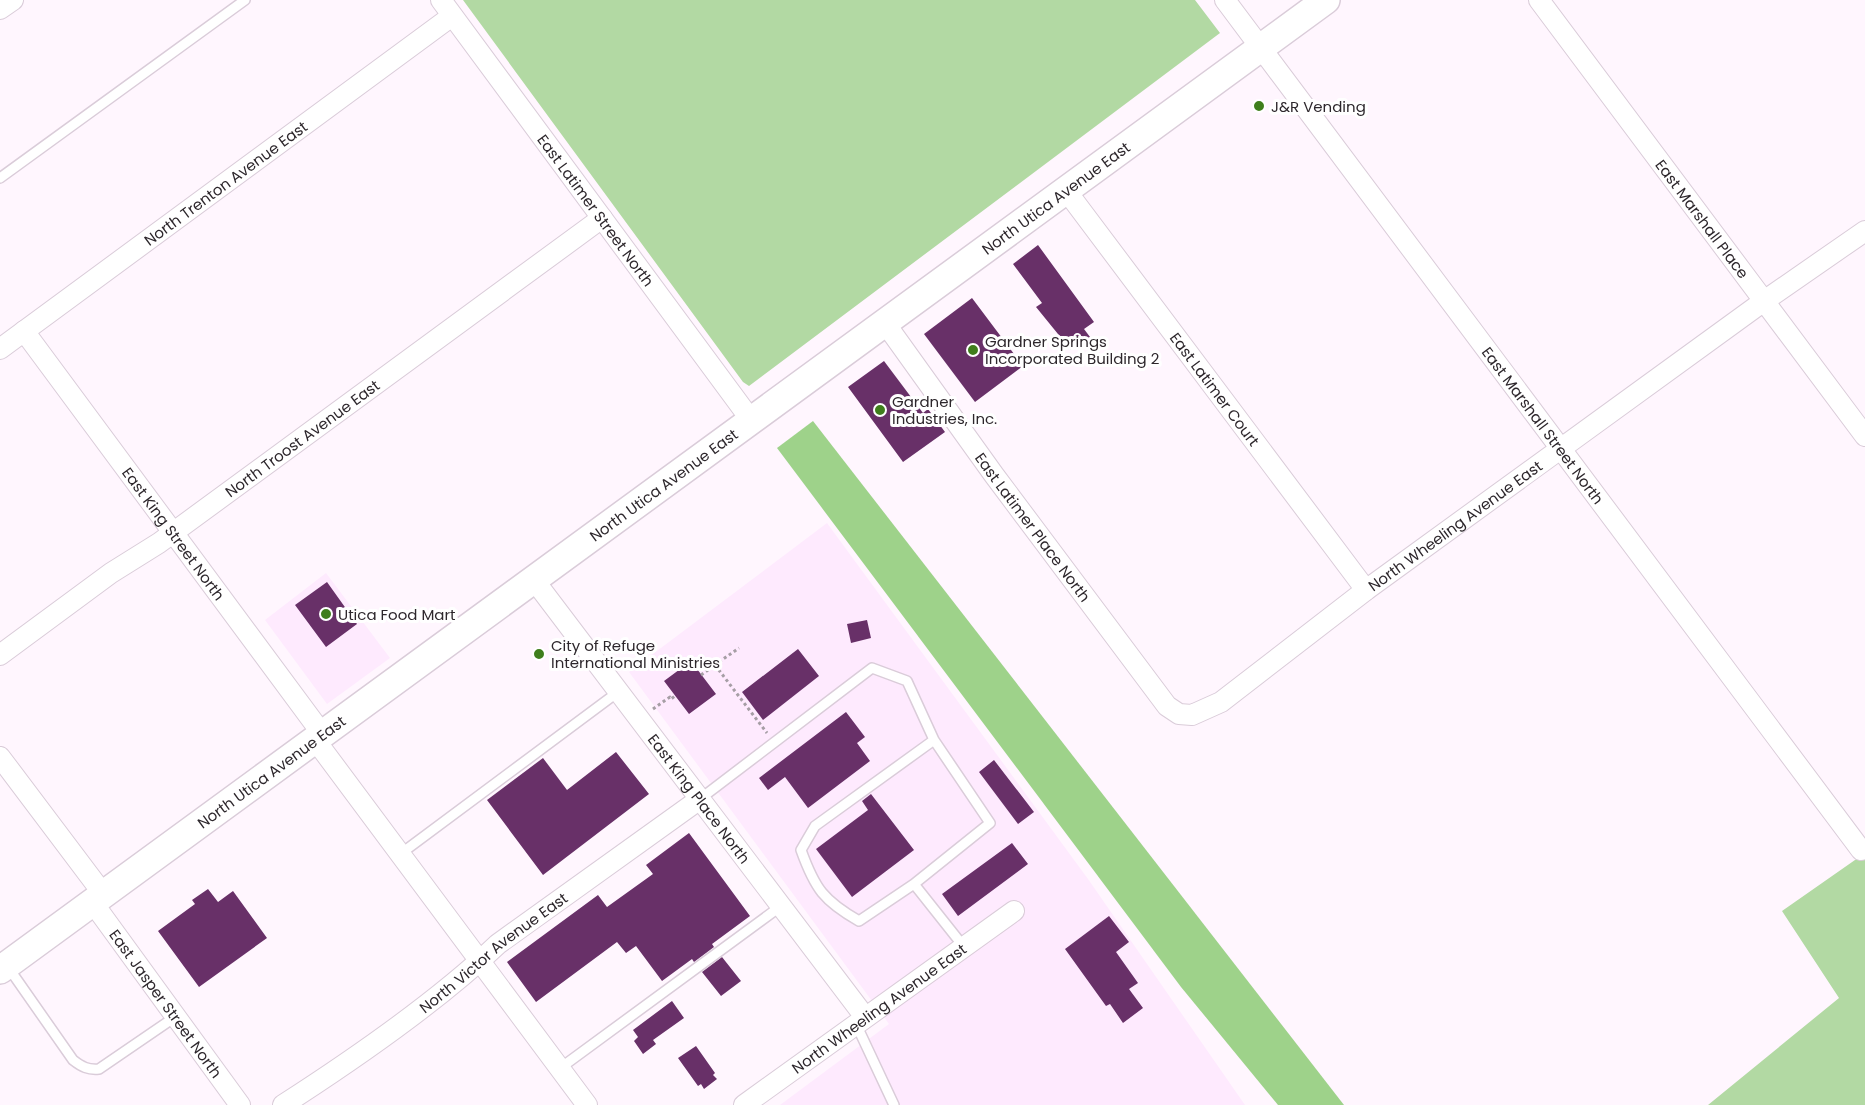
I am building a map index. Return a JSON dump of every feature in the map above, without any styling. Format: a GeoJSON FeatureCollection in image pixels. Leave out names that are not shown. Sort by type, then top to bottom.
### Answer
{"type":"FeatureCollection","features":[{"type":"Feature","properties":{"kind":"main road","name":"North Utica Avenue East"},"geometry":{"type":"LineString","coordinates":[[4,968],[1326,0]]}},
{"type":"Feature","properties":{"kind":"street"},"geometry":{"type":"LineString","coordinates":[[0,9],[13,0]]}},
{"type":"Feature","properties":{"kind":"street","name":"East Latimer Street North"},"geometry":{"type":"LineString","coordinates":[[441,0],[752,420]]}},
{"type":"Feature","properties":{"kind":"street","name":"East Marshall Street North"},"geometry":{"type":"LineString","coordinates":[[1225,0],[1861,850]]}},
{"type":"Feature","properties":{"kind":"street","name":"East Marshall Place"},"geometry":{"type":"LineString","coordinates":[[1539,0],[1865,436]]}},
{"type":"Feature","properties":{"kind":"street","name":"North Trenton Avenue East"},"geometry":{"type":"LineString","coordinates":[[9,336],[452,16]]}},
{"type":"Feature","properties":{"kind":"street","name":"East Latimer Court"},"geometry":{"type":"LineString","coordinates":[[1065,189],[1366,590]]}},
{"type":"Feature","properties":{"kind":"street","name":"North Troost Avenue East"},"geometry":{"type":"LineString","coordinates":[[0,655],[111,573],[174,532],[602,218]]}},
{"type":"Feature","properties":{"kind":"street","name":"North Wheeling Avenue East"},"geometry":{"type":"LineString","coordinates":[[1192,715],[1221,702],[1366,590],[1764,301],[1865,231]]}},
{"type":"Feature","properties":{"kind":"street","name":"East Latimer Place North"},"geometry":{"type":"LineString","coordinates":[[885,322],[994,475],[1167,706],[1179,714],[1192,715]]}},
{"type":"Feature","properties":{"kind":"street","name":"East King Street North"},"geometry":{"type":"LineString","coordinates":[[9,336],[174,532],[320,738],[399,855],[587,1105]]}},
{"type":"Feature","properties":{"kind":"street","name":"East King Place North"},"geometry":{"type":"LineString","coordinates":[[534,580],[781,906],[861,1021]]}},
{"type":"Feature","properties":{"kind":"street","name":"East Jasper Street North"},"geometry":{"type":"LineString","coordinates":[[0,757],[98,899],[175,1017],[240,1105]]}},
{"type":"Feature","properties":{"kind":"street","name":"North Victor Avenue East"},"geometry":{"type":"LineString","coordinates":[[283,1105],[325,1078],[479,963],[498,944],[700,799]]}},
{"type":"Feature","properties":{"kind":"street","name":"North Wheeling Avenue East"},"geometry":{"type":"LineString","coordinates":[[744,1105],[1014,911]]}},
{"type":"Feature","properties":{"kind":"lane"},"geometry":{"type":"LineString","coordinates":[[0,178],[245,0]]}},
{"type":"Feature","properties":{"kind":"lane"},"geometry":{"type":"LineString","coordinates":[[700,799],[872,668],[907,681],[934,740],[990,823],[914,884],[859,921],[831,905],[810,875],[801,850],[815,826],[934,740]]}},
{"type":"Feature","properties":{"kind":"lane"},"geometry":{"type":"LineString","coordinates":[[399,855],[618,692]]}},
{"type":"Feature","properties":{"kind":"lane"},"geometry":{"type":"LineString","coordinates":[[914,884],[964,947]]}},
{"type":"Feature","properties":{"kind":"lane"},"geometry":{"type":"LineString","coordinates":[[559,1069],[781,906]]}},
{"type":"Feature","properties":{"kind":"lane"},"geometry":{"type":"LineString","coordinates":[[4,968],[73,1060],[92,1070],[99,1069],[175,1017]]}},
{"type":"Feature","properties":{"kind":"lane"},"geometry":{"type":"LineString","coordinates":[[861,1021],[894,1105]]}},
{"type":"Feature","properties":{"kind":"path"},"geometry":{"type":"LineString","coordinates":[[739,648],[717,664],[774,742]]}},
{"type":"Feature","properties":{"kind":"path"},"geometry":{"type":"LineString","coordinates":[[701,675],[708,670]]}},
{"type":"Feature","properties":{"kind":"path"},"geometry":{"type":"LineString","coordinates":[[650,711],[675,696]]}},
{"type":"Feature","properties":{"kind":"shaded area"},"geometry":{"type":"Polygon","coordinates":[[[827,523],[1088,879],[1245,1105],[780,1105],[889,1024],[629,672],[827,523]]]}},
{"type":"Feature","properties":{"kind":"shaded area"},"geometry":{"type":"Polygon","coordinates":[[[326,573],[390,658],[327,704],[265,620],[326,573]]]}},
{"type":"Feature","properties":{"kind":"green space"},"geometry":{"type":"Polygon","coordinates":[[[463,0],[1195,0],[1220,33],[749,386],[743,382],[463,0]]]}},
{"type":"Feature","properties":{"kind":"green space"},"geometry":{"type":"Polygon","coordinates":[[[813,421],[1344,1105],[1278,1105],[1181,987],[777,448],[813,421]]]}},
{"type":"Feature","properties":{"kind":"green space"},"geometry":{"type":"Polygon","coordinates":[[[1865,853],[1865,1105],[1708,1105],[1839,998],[1782,911],[1865,853]]]}},
{"type":"Feature","properties":{"kind":"building"},"geometry":{"type":"Polygon","coordinates":[[[1038,245],[1094,322],[1084,329],[1090,337],[1071,350],[1036,307],[1042,303],[1013,264],[1038,245]]]}},
{"type":"Feature","properties":{"kind":"building","name":"Gardner Springs Incorporated Building 2"},"geometry":{"type":"Polygon","coordinates":[[[972,298],[1023,366],[975,402],[924,334],[972,298]]]}},
{"type":"Feature","properties":{"kind":"building","name":"Gardner Industries, Inc."},"geometry":{"type":"Polygon","coordinates":[[[884,361],[923,413],[928,409],[945,432],[903,462],[848,387],[884,361]]]}},
{"type":"Feature","properties":{"kind":"building","name":"Utica Food Mart"},"geometry":{"type":"Polygon","coordinates":[[[327,582],[357,624],[326,647],[295,605],[327,582]]]}},
{"type":"Feature","properties":{"kind":"building"},"geometry":{"type":"Polygon","coordinates":[[[867,620],[871,638],[851,643],[847,624],[867,620]]]}},
{"type":"Feature","properties":{"kind":"building"},"geometry":{"type":"Polygon","coordinates":[[[798,649],[819,676],[763,720],[742,692],[798,649]]]}},
{"type":"Feature","properties":{"kind":"building"},"geometry":{"type":"Polygon","coordinates":[[[691,661],[716,694],[689,714],[664,681],[691,661]]]}},
{"type":"Feature","properties":{"kind":"building"},"geometry":{"type":"Polygon","coordinates":[[[846,712],[865,737],[857,743],[870,761],[808,808],[785,777],[768,790],[759,778],[846,712]]]}},
{"type":"Feature","properties":{"kind":"building"},"geometry":{"type":"Polygon","coordinates":[[[616,752],[649,794],[543,875],[487,800],[543,758],[567,790],[616,752]]]}},
{"type":"Feature","properties":{"kind":"building"},"geometry":{"type":"Polygon","coordinates":[[[994,760],[1034,812],[1018,824],[979,772],[994,760]]]}},
{"type":"Feature","properties":{"kind":"building"},"geometry":{"type":"Polygon","coordinates":[[[871,794],[914,850],[852,897],[816,849],[868,810],[862,801],[871,794]]]}},
{"type":"Feature","properties":{"kind":"building"},"geometry":{"type":"Polygon","coordinates":[[[689,833],[750,916],[712,944],[714,947],[694,962],[692,959],[662,981],[636,946],[626,953],[617,942],[536,1002],[507,962],[598,895],[607,907],[653,874],[646,865],[689,833]]]}},
{"type":"Feature","properties":{"kind":"building"},"geometry":{"type":"Polygon","coordinates":[[[1012,843],[1028,864],[958,916],[942,894],[1012,843]]]}},
{"type":"Feature","properties":{"kind":"building"},"geometry":{"type":"Polygon","coordinates":[[[208,889],[218,902],[233,891],[267,938],[199,987],[158,931],[195,904],[192,900],[208,889]]]}},
{"type":"Feature","properties":{"kind":"building"},"geometry":{"type":"Polygon","coordinates":[[[1109,916],[1129,942],[1116,952],[1138,983],[1129,989],[1143,1008],[1123,1023],[1110,1004],[1106,1006],[1065,949],[1109,916]]]}},
{"type":"Feature","properties":{"kind":"building"},"geometry":{"type":"Polygon","coordinates":[[[722,957],[741,981],[721,996],[702,972],[722,957]]]}},
{"type":"Feature","properties":{"kind":"building"},"geometry":{"type":"Polygon","coordinates":[[[672,1001],[684,1018],[653,1040],[656,1044],[643,1054],[634,1041],[638,1037],[633,1030],[672,1001]]]}},
{"type":"Feature","properties":{"kind":"building"},"geometry":{"type":"Polygon","coordinates":[[[696,1046],[717,1079],[704,1089],[701,1084],[698,1086],[678,1058],[696,1046]]]}},
{"type":"Feature","properties":{"kind":"place","name":"J&R Vending"},"geometry":{"type":"Point","coordinates":[1259,106]}},
{"type":"Feature","properties":{"kind":"place","name":"Gardner Springs Incorporated Building 2"},"geometry":{"type":"Point","coordinates":[973,350]}},
{"type":"Feature","properties":{"kind":"place","name":"Gardner Industries, Inc."},"geometry":{"type":"Point","coordinates":[880,410]}},
{"type":"Feature","properties":{"kind":"place","name":"Utica Food Mart"},"geometry":{"type":"Point","coordinates":[326,614]}},
{"type":"Feature","properties":{"kind":"place","name":"City of Refuge International Ministries"},"geometry":{"type":"Point","coordinates":[539,654]}}]}
